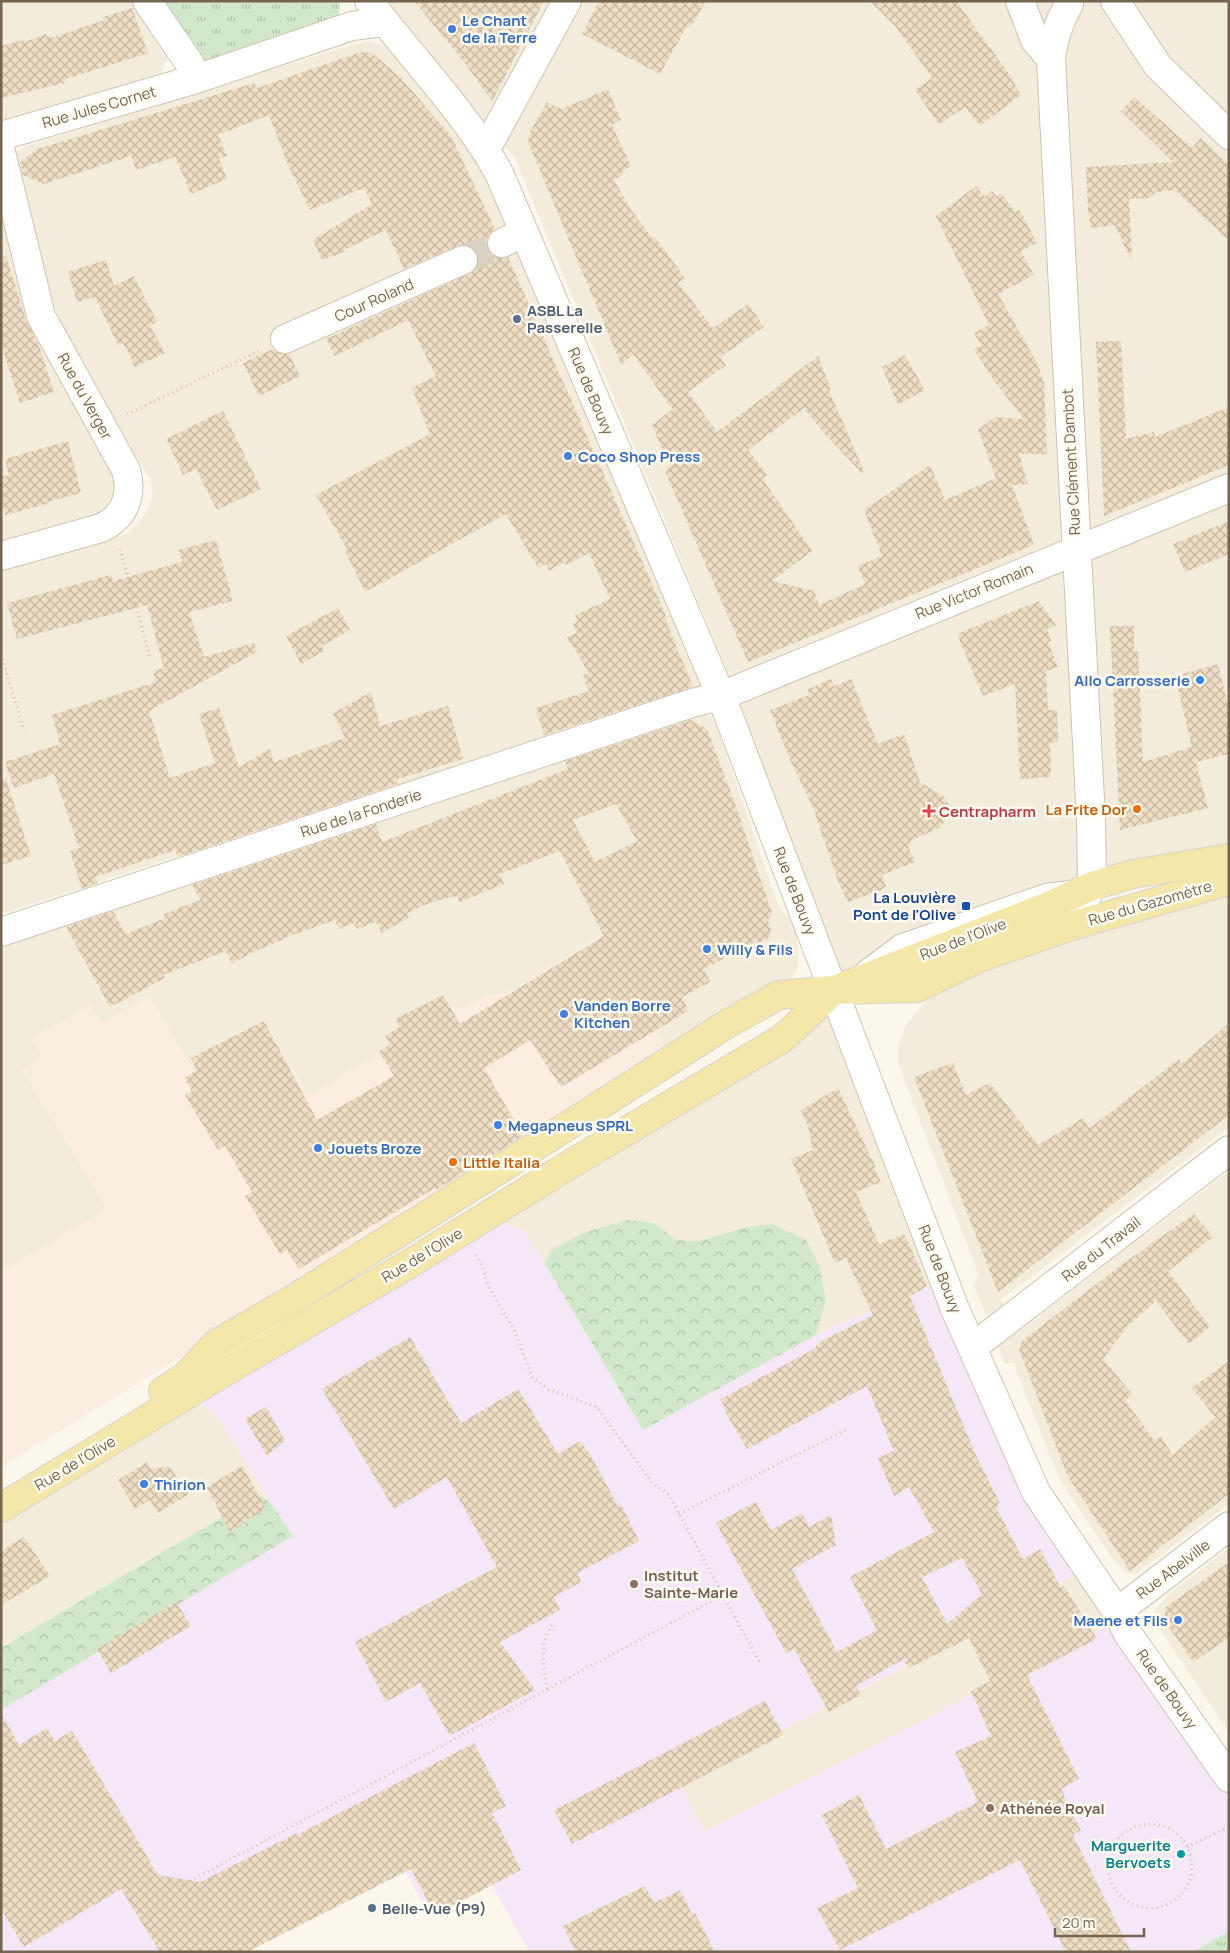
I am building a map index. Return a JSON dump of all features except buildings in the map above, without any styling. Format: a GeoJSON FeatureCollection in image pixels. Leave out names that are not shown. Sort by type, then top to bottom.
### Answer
{"type":"FeatureCollection","features":[{"type":"Feature","properties":{"kind":"main road","name":"Rue du Gazomètre"},"geometry":{"type":"LineString","coordinates":[[1092,886],[1133,874],[1229,858]]}},
{"type":"Feature","properties":{"kind":"main road","name":"Rue du Gazomètre"},"geometry":{"type":"LineString","coordinates":[[1071,926],[1229,881]]}},
{"type":"Feature","properties":{"kind":"main road","name":"Rue de l'Olive"},"geometry":{"type":"LineString","coordinates":[[1,1508],[783,1038],[834,990],[1046,907],[1092,886]]}},
{"type":"Feature","properties":{"kind":"main road","name":"Rue de l'Olive"},"geometry":{"type":"LineString","coordinates":[[1,1489],[21,1480],[186,1376],[216,1344],[268,1314],[500,1169],[727,1024],[779,994],[834,990],[917,988],[979,958],[1071,926]]}},
{"type":"Feature","properties":{"kind":"street"},"geometry":{"type":"LineString","coordinates":[[147,1],[190,64],[196,79]]}},
{"type":"Feature","properties":{"kind":"street"},"geometry":{"type":"LineString","coordinates":[[486,149],[567,1]]}},
{"type":"Feature","properties":{"kind":"street"},"geometry":{"type":"LineString","coordinates":[[1020,1],[1035,40],[1050,59]]}},
{"type":"Feature","properties":{"kind":"street"},"geometry":{"type":"LineString","coordinates":[[1028,1],[1041,7],[1055,8],[1071,3]]}},
{"type":"Feature","properties":{"kind":"street"},"geometry":{"type":"LineString","coordinates":[[1115,1],[1158,66],[1229,134]]}},
{"type":"Feature","properties":{"kind":"street","name":"Rue Clément Dambot"},"geometry":{"type":"LineString","coordinates":[[1071,3],[1060,20],[1053,38],[1050,59],[1091,819],[1092,886],[1071,926]]}},
{"type":"Feature","properties":{"kind":"street","name":"Rue Jules Cornet"},"geometry":{"type":"LineString","coordinates":[[1,136],[196,79],[352,26],[376,11]]}},
{"type":"Feature","properties":{"kind":"street","name":"Rue de Bouvy"},"geometry":{"type":"LineString","coordinates":[[376,11],[459,112],[486,149],[499,173],[513,238],[721,696],[955,1309],[1036,1492],[1117,1612],[1128,1634],[1229,1778]]}},
{"type":"Feature","properties":{"kind":"street","name":"Rue du Verger"},"geometry":{"type":"LineString","coordinates":[[1,152],[41,316],[126,470],[129,494],[124,507],[112,523]]}},
{"type":"Feature","properties":{"kind":"street","name":"Cour Roland"},"geometry":{"type":"LineString","coordinates":[[285,340],[463,260]]}},
{"type":"Feature","properties":{"kind":"street","name":"Rue Victor Romain"},"geometry":{"type":"LineString","coordinates":[[721,696],[1076,549],[1229,488]]}},
{"type":"Feature","properties":{"kind":"street"},"geometry":{"type":"LineString","coordinates":[[1,556],[101,528],[112,523]]}},
{"type":"Feature","properties":{"kind":"street","name":"Rue de la Fonderie"},"geometry":{"type":"LineString","coordinates":[[1,932],[682,706],[721,696]]}},
{"type":"Feature","properties":{"kind":"street","name":"Rue du Travail"},"geometry":{"type":"LineString","coordinates":[[973,1347],[1229,1150]]}},
{"type":"Feature","properties":{"kind":"street","name":"Rue Abelville"},"geometry":{"type":"LineString","coordinates":[[1117,1612],[1229,1526]]}},
{"type":"Feature","properties":{"kind":"lane"},"geometry":{"type":"LineString","coordinates":[[180,1399],[186,1390],[225,1354],[262,1334],[275,1323],[268,1314]]}},
{"type":"Feature","properties":{"kind":"path"},"geometry":{"type":"LineString","coordinates":[[101,426],[285,340]]}},
{"type":"Feature","properties":{"kind":"path"},"geometry":{"type":"LineString","coordinates":[[112,523],[150,657]]}},
{"type":"Feature","properties":{"kind":"path"},"geometry":{"type":"LineString","coordinates":[[1,654],[24,731]]}},
{"type":"Feature","properties":{"kind":"path"},"geometry":{"type":"LineString","coordinates":[[460,1232],[482,1265],[488,1286],[515,1331],[532,1376],[548,1389],[597,1407],[652,1483],[669,1495],[761,1665]]}},
{"type":"Feature","properties":{"kind":"path"},"geometry":{"type":"LineString","coordinates":[[1123,1232],[1136,1254],[1179,1311]]}},
{"type":"Feature","properties":{"kind":"path"},"geometry":{"type":"LineString","coordinates":[[679,1514],[846,1430]]}},
{"type":"Feature","properties":{"kind":"path"},"geometry":{"type":"LineString","coordinates":[[177,1888],[723,1595]]}},
{"type":"Feature","properties":{"kind":"path"},"geometry":{"type":"LineString","coordinates":[[547,1689],[543,1663],[544,1642],[552,1624]]}},
{"type":"Feature","properties":{"kind":"path"},"geometry":{"type":"LineString","coordinates":[[1143,1825],[1156,1825],[1169,1829],[1179,1836],[1188,1847],[1192,1861],[1191,1875],[1186,1889],[1176,1899],[1164,1906],[1150,1909],[1136,1906],[1123,1899],[1114,1888],[1109,1875],[1108,1862],[1116,1843],[1130,1829],[1143,1825]]}},
{"type":"Feature","properties":{"kind":"path"},"geometry":{"type":"LineString","coordinates":[[1188,1847],[1229,1828]]}},
{"type":"Feature","properties":{"kind":"shaded area"},"geometry":{"type":"Polygon","coordinates":[[[1,1],[131,1],[167,59],[159,77],[1,122],[1,1]]]}},
{"type":"Feature","properties":{"kind":"shaded area"},"geometry":{"type":"Polygon","coordinates":[[[387,1],[1229,1],[1229,474],[732,683],[515,158],[387,1]]]}},
{"type":"Feature","properties":{"kind":"shaded area"},"geometry":{"type":"Polygon","coordinates":[[[372,42],[386,47],[397,56],[430,97],[476,160],[495,195],[703,684],[703,691],[394,790],[286,821],[1,914],[1,567],[112,539],[128,533],[140,522],[149,508],[153,493],[150,479],[103,403],[66,337],[53,301],[15,176],[14,154],[32,144],[358,43],[372,42]]]}},
{"type":"Feature","properties":{"kind":"shaded area"},"geometry":{"type":"Polygon","coordinates":[[[1,200],[118,472],[114,510],[1,548],[1,200]]]}},
{"type":"Feature","properties":{"kind":"shaded area"},"geometry":{"type":"Polygon","coordinates":[[[1229,500],[1229,855],[840,979],[734,702],[1229,500]]]}},
{"type":"Feature","properties":{"kind":"shaded area"},"geometry":{"type":"Polygon","coordinates":[[[702,714],[711,717],[716,725],[778,905],[795,925],[798,944],[798,966],[789,986],[672,1057],[598,938],[507,993],[489,995],[457,1010],[434,1001],[395,1020],[398,1027],[389,1044],[378,1050],[379,1053],[308,1096],[268,1027],[194,1071],[149,996],[101,1023],[90,1005],[32,1039],[43,1057],[22,1070],[107,1209],[1,1271],[1,939],[348,825],[702,714]]]}},
{"type":"Feature","properties":{"kind":"shaded area"},"geometry":{"type":"Polygon","coordinates":[[[1229,891],[1229,1127],[1001,1300],[1006,1307],[988,1321],[974,1286],[978,1274],[898,1062],[898,1047],[907,1024],[923,1004],[955,979],[977,969],[1229,891]]]}},
{"type":"Feature","properties":{"kind":"shaded area"},"geometry":{"type":"Polygon","coordinates":[[[598,937],[672,1057],[1,1467],[1,1271],[107,1209],[22,1070],[43,1057],[32,1039],[90,1005],[101,1023],[148,996],[194,1071],[268,1027],[308,1095],[379,1053],[378,1051],[389,1044],[385,1036],[398,1027],[395,1019],[411,1011],[411,1014],[443,994],[457,1010],[489,995],[507,993],[598,937]]]}},
{"type":"Feature","properties":{"kind":"shaded area"},"geometry":{"type":"Polygon","coordinates":[[[834,990],[944,1279],[816,1335],[826,1300],[747,1227],[699,1241],[677,1240],[653,1223],[551,1250],[545,1264],[525,1231],[485,1214],[834,990]]]}},
{"type":"Feature","properties":{"kind":"shaded area"},"geometry":{"type":"Polygon","coordinates":[[[1229,1171],[1229,1504],[1136,1574],[1127,1574],[1114,1561],[1063,1485],[1013,1362],[1005,1364],[995,1339],[1017,1322],[1022,1329],[1103,1267],[1098,1260],[1139,1228],[1145,1235],[1229,1171]]]}},
{"type":"Feature","properties":{"kind":"shaded area","name":"Institut Sainte-Marie"},"geometry":{"type":"Polygon","coordinates":[[[485,1214],[525,1231],[643,1430],[816,1335],[944,1279],[1087,1568],[857,1692],[680,1783],[704,1832],[1121,1619],[1229,1778],[1229,1931],[1193,1952],[529,1952],[491,1883],[428,1914],[402,1865],[232,1952],[1,1952],[1,1710],[292,1536],[216,1415],[188,1394],[485,1214]]]}},
{"type":"Feature","properties":{"kind":"shaded area"},"geometry":{"type":"Polygon","coordinates":[[[188,1394],[216,1415],[271,1503],[259,1495],[1,1648],[1,1489],[188,1394]]]}},
{"type":"Feature","properties":{"kind":"shaded area"},"geometry":{"type":"Polygon","coordinates":[[[1229,1548],[1229,1733],[1154,1620],[1154,1611],[1170,1593],[1229,1548]]]}},
{"type":"Feature","properties":{"kind":"shaded area"},"geometry":{"type":"Polygon","coordinates":[[[1087,1568],[1121,1619],[704,1832],[679,1783],[857,1692],[1087,1568]]]}},
{"type":"Feature","properties":{"kind":"green space"},"geometry":{"type":"Polygon","coordinates":[[[163,1],[340,1],[337,21],[204,64],[163,1]]]}},
{"type":"Feature","properties":{"kind":"green space"},"geometry":{"type":"Polygon","coordinates":[[[627,1220],[653,1223],[677,1240],[699,1241],[747,1227],[772,1224],[806,1240],[819,1265],[826,1300],[816,1335],[643,1430],[545,1264],[551,1250],[584,1233],[627,1220]]]}},
{"type":"Feature","properties":{"kind":"green space"},"geometry":{"type":"Polygon","coordinates":[[[259,1495],[271,1503],[293,1536],[1,1710],[1,1648],[259,1495]]]}},
{"type":"Feature","properties":{"kind":"green space"},"geometry":{"type":"Polygon","coordinates":[[[1229,1931],[1229,1952],[1193,1952],[1229,1931]]]}},
{"type":"Feature","properties":{"kind":"tunnel"},"geometry":{"type":"LineString","coordinates":[[463,260],[502,243]]}},
{"type":"Feature","properties":{"kind":"place","name":"Le Chant de la Terre"},"geometry":{"type":"Point","coordinates":[452,29]}},
{"type":"Feature","properties":{"kind":"place","name":"ASBL La Passerelle"},"geometry":{"type":"Point","coordinates":[517,319]}},
{"type":"Feature","properties":{"kind":"place","name":"Coco Shop Press"},"geometry":{"type":"Point","coordinates":[568,456]}},
{"type":"Feature","properties":{"kind":"place","name":"Allo Carrosserie"},"geometry":{"type":"Point","coordinates":[1200,680]}},
{"type":"Feature","properties":{"kind":"place","name":"La Frite Dor"},"geometry":{"type":"Point","coordinates":[1137,809]}},
{"type":"Feature","properties":{"kind":"place","name":"Centrapharm"},"geometry":{"type":"Point","coordinates":[929,811]}},
{"type":"Feature","properties":{"kind":"place","name":"La Louvière Pont de l'Olive"},"geometry":{"type":"Point","coordinates":[966,906]}},
{"type":"Feature","properties":{"kind":"place","name":"Willy & Fils"},"geometry":{"type":"Point","coordinates":[707,949]}},
{"type":"Feature","properties":{"kind":"place","name":"Vanden Borre Kitchen"},"geometry":{"type":"Point","coordinates":[564,1014]}},
{"type":"Feature","properties":{"kind":"place","name":"Megapneus SPRL"},"geometry":{"type":"Point","coordinates":[498,1125]}},
{"type":"Feature","properties":{"kind":"place","name":"Jouets Broze"},"geometry":{"type":"Point","coordinates":[318,1148]}},
{"type":"Feature","properties":{"kind":"place","name":"Little Italia"},"geometry":{"type":"Point","coordinates":[453,1162]}},
{"type":"Feature","properties":{"kind":"place","name":"Thirion"},"geometry":{"type":"Point","coordinates":[144,1484]}},
{"type":"Feature","properties":{"kind":"place","name":"Institut Sainte-Marie"},"geometry":{"type":"Point","coordinates":[634,1584]}},
{"type":"Feature","properties":{"kind":"place","name":"Maene et Fils"},"geometry":{"type":"Point","coordinates":[1178,1620]}},
{"type":"Feature","properties":{"kind":"place","name":"Athénée Royal"},"geometry":{"type":"Point","coordinates":[990,1808]}},
{"type":"Feature","properties":{"kind":"place","name":"Marguerite Bervoets"},"geometry":{"type":"Point","coordinates":[1181,1854]}},
{"type":"Feature","properties":{"kind":"place","name":"Belle-Vue (P9)"},"geometry":{"type":"Point","coordinates":[372,1908]}}]}
